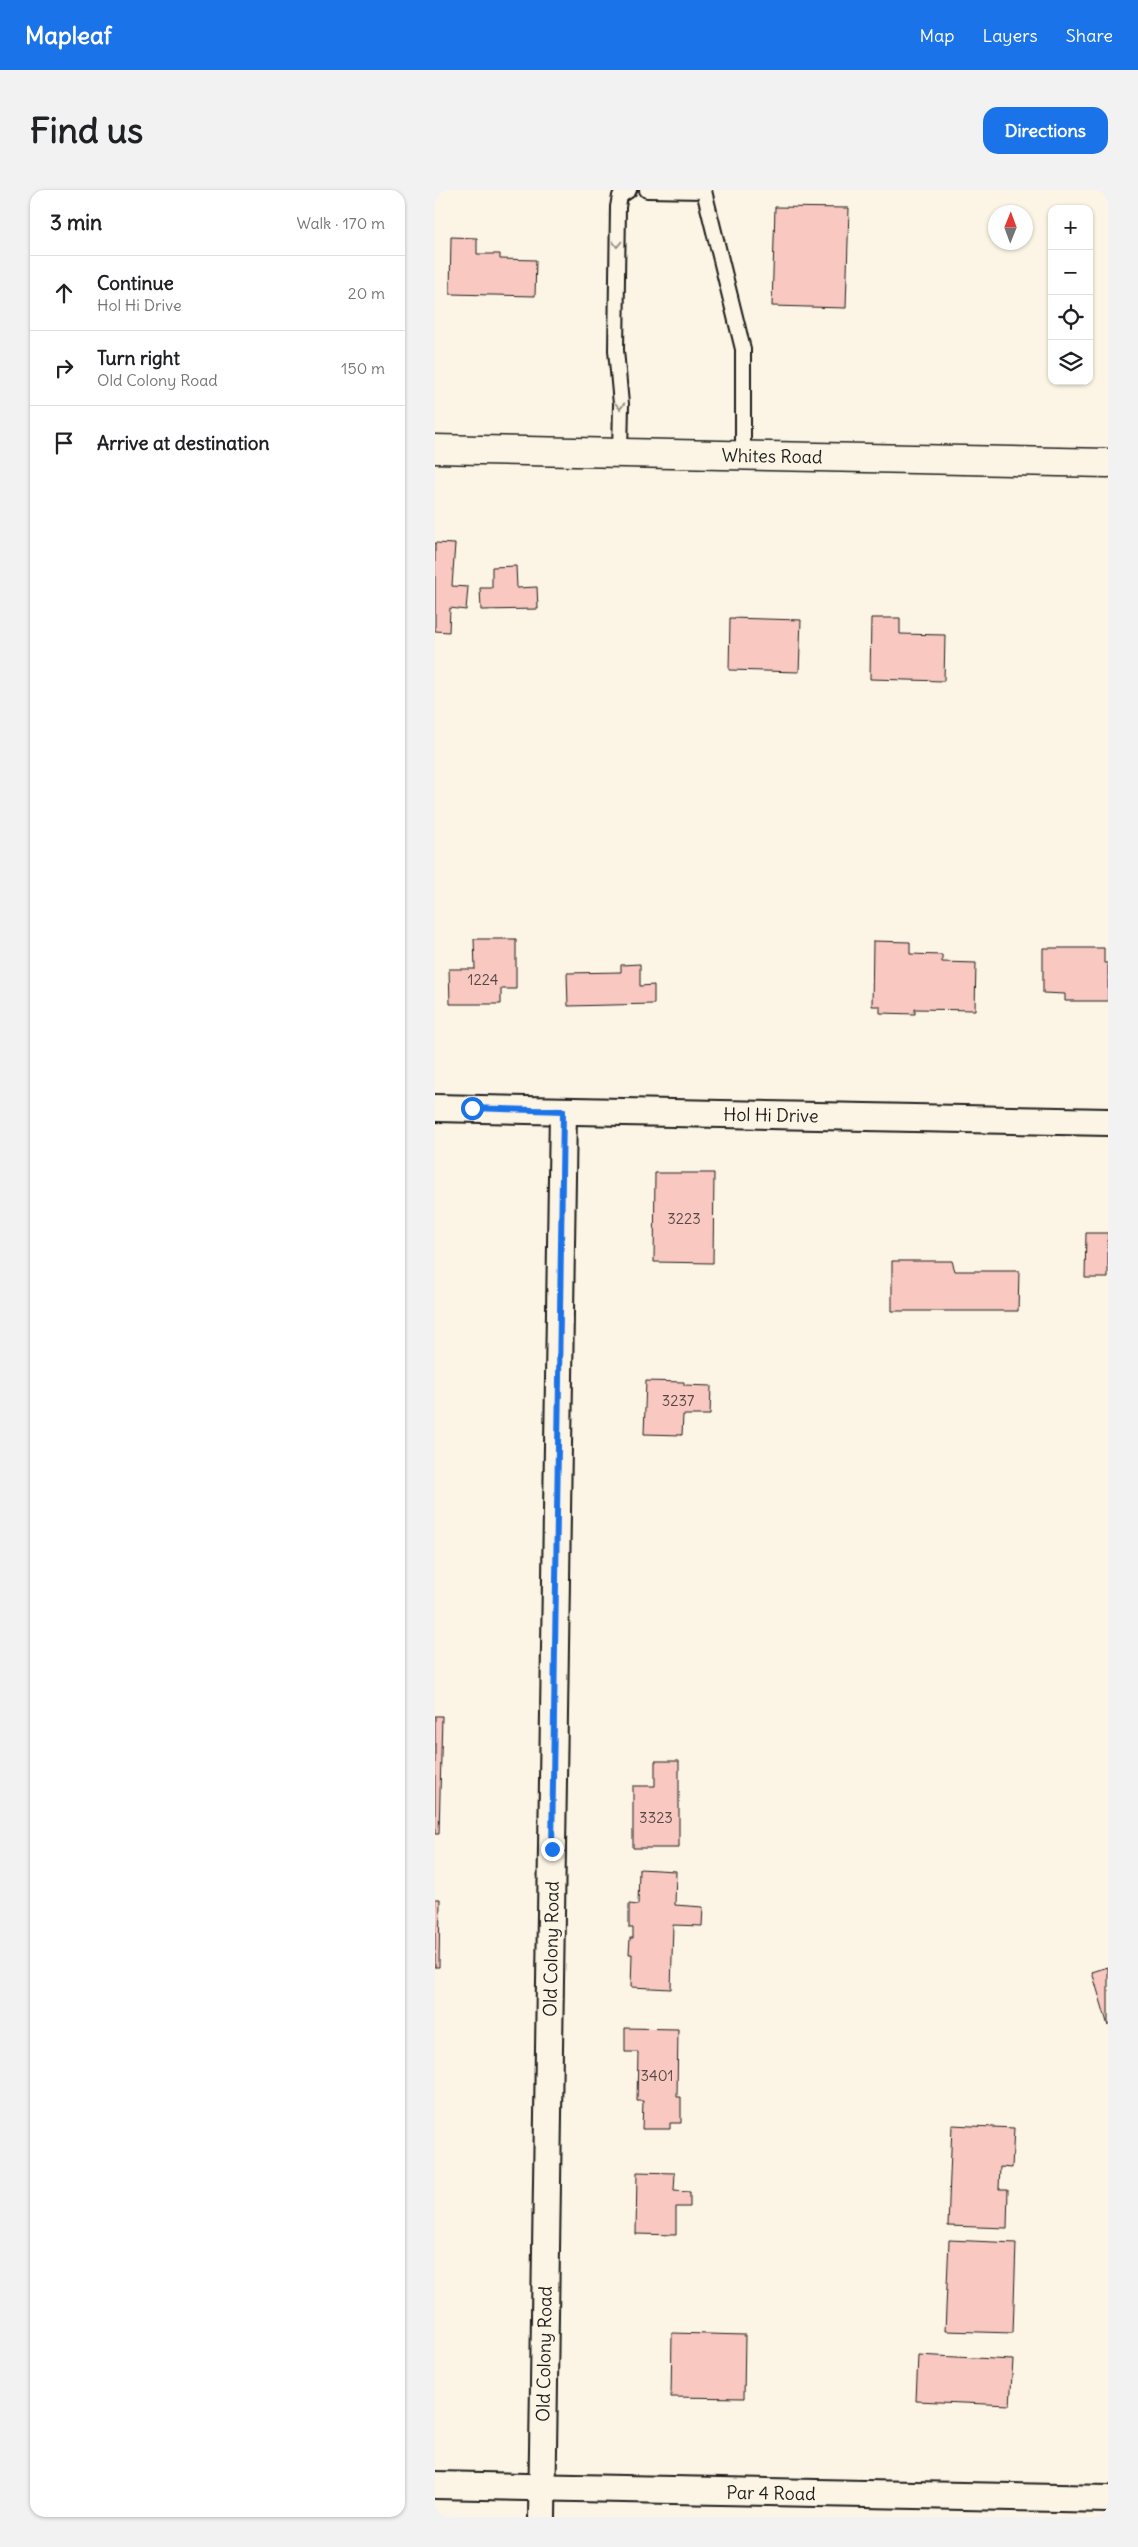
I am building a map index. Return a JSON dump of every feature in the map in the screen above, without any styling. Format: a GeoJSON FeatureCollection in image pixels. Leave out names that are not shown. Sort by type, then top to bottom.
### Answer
{"type":"FeatureCollection","features":[{"type":"Feature","properties":{"kind":"street","name":"Whites Road"},"geometry":{"type":"LineString","coordinates":[[435,449],[1108,463]]}},
{"type":"Feature","properties":{"kind":"street","name":"Hol Hi Drive"},"geometry":{"type":"LineString","coordinates":[[435,1108],[1108,1122]]}},
{"type":"Feature","properties":{"kind":"street","name":"Old Colony Road"},"geometry":{"type":"LineString","coordinates":[[542,2517],[563,1111]]}},
{"type":"Feature","properties":{"kind":"street","name":"Par 4 Road"},"geometry":{"type":"LineString","coordinates":[[435,2485],[1108,2499]]}},
{"type":"Feature","properties":{"kind":"lane"},"geometry":{"type":"LineString","coordinates":[[647,190],[703,190],[743,349],[743,455]]}},
{"type":"Feature","properties":{"kind":"lane"},"geometry":{"type":"LineString","coordinates":[[620,453],[621,404],[616,350],[618,207],[625,193]]}},
{"type":"Feature","properties":{"kind":"building"},"geometry":{"type":"Polygon","coordinates":[[[775,207],[849,208],[846,308],[772,306],[775,207]]]}},
{"type":"Feature","properties":{"kind":"building"},"geometry":{"type":"Polygon","coordinates":[[[451,237],[477,238],[477,254],[500,254],[500,259],[536,260],[535,296],[450,294],[451,237]]]}},
{"type":"Feature","properties":{"kind":"building"},"geometry":{"type":"Polygon","coordinates":[[[435,543],[455,544],[452,586],[468,587],[466,610],[450,608],[449,632],[435,631],[435,543]]]}},
{"type":"Feature","properties":{"kind":"building"},"geometry":{"type":"Polygon","coordinates":[[[516,566],[517,588],[537,587],[538,609],[481,610],[480,588],[492,588],[492,567],[516,566]]]}},
{"type":"Feature","properties":{"kind":"building"},"geometry":{"type":"Polygon","coordinates":[[[730,618],[801,620],[799,672],[729,670],[730,618]]]}},
{"type":"Feature","properties":{"kind":"building"},"geometry":{"type":"Polygon","coordinates":[[[871,618],[900,618],[900,634],[945,635],[944,681],[870,679],[871,618]]]}},
{"type":"Feature","properties":{"kind":"building"},"geometry":{"type":"Polygon","coordinates":[[[474,939],[516,939],[516,989],[501,989],[501,1004],[450,1004],[449,969],[475,969],[474,939]]]}},
{"type":"Feature","properties":{"kind":"building"},"geometry":{"type":"Polygon","coordinates":[[[873,941],[910,942],[910,954],[942,955],[942,962],[976,963],[975,1010],[915,1009],[915,1014],[880,1013],[880,1006],[872,1006],[873,941]]]}},
{"type":"Feature","properties":{"kind":"building"},"geometry":{"type":"Polygon","coordinates":[[[1043,948],[1104,948],[1104,963],[1108,963],[1108,1001],[1065,1001],[1065,994],[1043,993],[1043,948]]]}},
{"type":"Feature","properties":{"kind":"building"},"geometry":{"type":"Polygon","coordinates":[[[640,964],[640,986],[654,985],[654,1004],[568,1006],[567,973],[621,972],[621,965],[640,964]]]}},
{"type":"Feature","properties":{"kind":"building"},"geometry":{"type":"Polygon","coordinates":[[[655,1173],[714,1173],[713,1263],[654,1262],[655,1173]]]}},
{"type":"Feature","properties":{"kind":"building"},"geometry":{"type":"Polygon","coordinates":[[[1086,1233],[1108,1233],[1108,1278],[1085,1278],[1086,1233]]]}},
{"type":"Feature","properties":{"kind":"building"},"geometry":{"type":"Polygon","coordinates":[[[892,1261],[952,1261],[955,1271],[1019,1271],[1018,1311],[892,1311],[892,1261]]]}},
{"type":"Feature","properties":{"kind":"building"},"geometry":{"type":"Polygon","coordinates":[[[646,1381],[684,1382],[684,1385],[711,1386],[710,1415],[683,1415],[682,1435],[644,1434],[646,1381]]]}},
{"type":"Feature","properties":{"kind":"building"},"geometry":{"type":"Polygon","coordinates":[[[435,1716],[442,1716],[439,1834],[435,1834],[435,1716]]]}},
{"type":"Feature","properties":{"kind":"building"},"geometry":{"type":"Polygon","coordinates":[[[655,1761],[679,1761],[679,1848],[633,1848],[633,1786],[655,1786],[655,1761]]]}},
{"type":"Feature","properties":{"kind":"building"},"geometry":{"type":"Polygon","coordinates":[[[639,1869],[676,1871],[675,1905],[703,1907],[702,1926],[673,1925],[671,1989],[631,1987],[632,1954],[629,1954],[630,1938],[633,1938],[633,1928],[629,1928],[629,1904],[638,1905],[639,1869]]]}},
{"type":"Feature","properties":{"kind":"building"},"geometry":{"type":"Polygon","coordinates":[[[435,1899],[440,1899],[439,1967],[435,1967],[435,1899]]]}},
{"type":"Feature","properties":{"kind":"building"},"geometry":{"type":"Polygon","coordinates":[[[1108,1967],[1108,2026],[1092,1972],[1108,1967]]]}},
{"type":"Feature","properties":{"kind":"building"},"geometry":{"type":"Polygon","coordinates":[[[625,2028],[678,2029],[677,2097],[681,2097],[681,2123],[670,2123],[670,2129],[642,2129],[643,2101],[637,2101],[638,2052],[625,2052],[625,2028]]]}},
{"type":"Feature","properties":{"kind":"building"},"geometry":{"type":"Polygon","coordinates":[[[952,2125],[1014,2128],[1012,2168],[1000,2167],[999,2189],[1008,2189],[1007,2228],[948,2226],[952,2125]]]}},
{"type":"Feature","properties":{"kind":"building"},"geometry":{"type":"Polygon","coordinates":[[[637,2172],[675,2173],[674,2191],[690,2192],[690,2207],[676,2207],[676,2235],[636,2234],[637,2172]]]}},
{"type":"Feature","properties":{"kind":"building"},"geometry":{"type":"Polygon","coordinates":[[[949,2240],[1016,2243],[1013,2333],[945,2331],[949,2240]]]}},
{"type":"Feature","properties":{"kind":"building"},"geometry":{"type":"Polygon","coordinates":[[[672,2333],[745,2335],[744,2398],[671,2397],[672,2333]]]}},
{"type":"Feature","properties":{"kind":"building"},"geometry":{"type":"Polygon","coordinates":[[[918,2355],[1013,2360],[1010,2405],[916,2401],[918,2355]]]}},
{"type":"Feature","properties":{"kind":"route"},"geometry":{"type":"LineString","coordinates":[[472,1108],[563,1111],[552,1849]]}}]}
